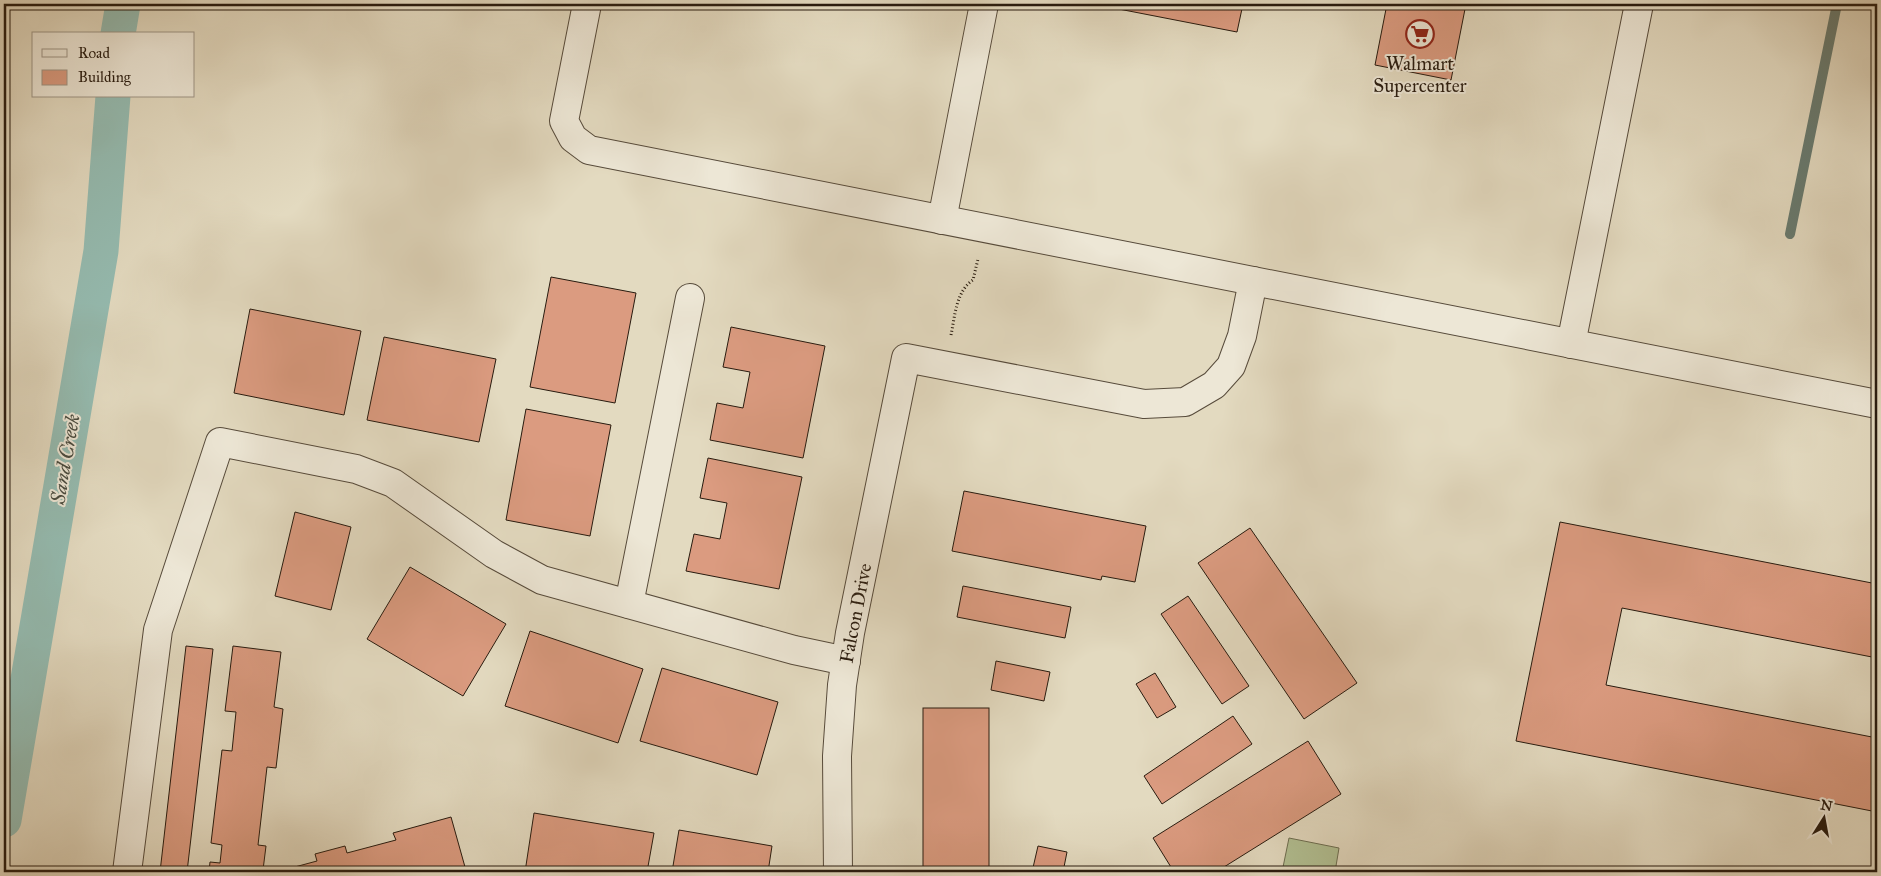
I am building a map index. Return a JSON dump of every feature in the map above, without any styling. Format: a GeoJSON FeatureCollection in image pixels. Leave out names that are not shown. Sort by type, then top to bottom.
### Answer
{"type":"FeatureCollection","features":[{"type":"Feature","properties":{"kind":"street"},"geometry":{"type":"LineString","coordinates":[[587,4],[564,121],[573,138],[589,150],[1877,404]]}},
{"type":"Feature","properties":{"kind":"street"},"geometry":{"type":"LineString","coordinates":[[942,220],[984,4]]}},
{"type":"Feature","properties":{"kind":"street"},"geometry":{"type":"LineString","coordinates":[[1571,344],[1639,4]]}},
{"type":"Feature","properties":{"kind":"street","name":"Falcon Drive"},"geometry":{"type":"LineString","coordinates":[[838,872],[837,756],[842,685],[850,633],[906,358],[1144,404],[1185,402],[1214,385],[1231,366],[1242,336],[1253,281]]}},
{"type":"Feature","properties":{"kind":"street"},"geometry":{"type":"LineString","coordinates":[[629,604],[690,298]]}},
{"type":"Feature","properties":{"kind":"street"},"geometry":{"type":"LineString","coordinates":[[127,872],[158,630],[220,442],[356,469],[393,483],[494,554],[542,580],[786,648],[846,661]]}},
{"type":"Feature","properties":{"kind":"path"},"geometry":{"type":"LineString","coordinates":[[949,340],[960,297],[964,286],[973,280],[979,257]]}},
{"type":"Feature","properties":{"kind":"green space"},"geometry":{"type":"Polygon","coordinates":[[[1289,838],[1339,848],[1335,872],[1282,872],[1289,838]]]}},
{"type":"Feature","properties":{"kind":"building"},"geometry":{"type":"Polygon","coordinates":[[[1093,4],[1243,4],[1237,32],[1093,4]]]}},
{"type":"Feature","properties":{"kind":"building","name":"Walmart Supercenter"},"geometry":{"type":"Polygon","coordinates":[[[1387,4],[1466,4],[1451,80],[1375,65],[1387,4]]]}},
{"type":"Feature","properties":{"kind":"building"},"geometry":{"type":"Polygon","coordinates":[[[551,277],[636,293],[615,403],[530,387],[551,277]]]}},
{"type":"Feature","properties":{"kind":"building"},"geometry":{"type":"Polygon","coordinates":[[[250,309],[361,331],[344,415],[234,393],[250,309]]]}},
{"type":"Feature","properties":{"kind":"building"},"geometry":{"type":"Polygon","coordinates":[[[731,327],[825,346],[803,458],[710,440],[717,403],[743,408],[750,372],[723,367],[731,327]]]}},
{"type":"Feature","properties":{"kind":"building"},"geometry":{"type":"Polygon","coordinates":[[[384,337],[496,359],[479,442],[367,420],[384,337]]]}},
{"type":"Feature","properties":{"kind":"building"},"geometry":{"type":"Polygon","coordinates":[[[526,409],[611,425],[590,536],[506,520],[526,409]]]}},
{"type":"Feature","properties":{"kind":"building"},"geometry":{"type":"Polygon","coordinates":[[[708,458],[802,477],[779,589],[686,571],[694,534],[720,539],[727,503],[700,498],[708,458]]]}},
{"type":"Feature","properties":{"kind":"building"},"geometry":{"type":"Polygon","coordinates":[[[964,491],[1146,526],[1135,582],[1102,576],[1101,580],[952,551],[964,491]]]}},
{"type":"Feature","properties":{"kind":"building"},"geometry":{"type":"Polygon","coordinates":[[[295,512],[351,527],[331,610],[275,596],[295,512]]]}},
{"type":"Feature","properties":{"kind":"building"},"geometry":{"type":"Polygon","coordinates":[[[1560,522],[1877,584],[1877,658],[1622,608],[1606,685],[1877,738],[1877,812],[1516,741],[1560,522]]]}},
{"type":"Feature","properties":{"kind":"building"},"geometry":{"type":"Polygon","coordinates":[[[1250,528],[1357,683],[1304,719],[1198,563],[1250,528]]]}},
{"type":"Feature","properties":{"kind":"building"},"geometry":{"type":"Polygon","coordinates":[[[410,567],[506,624],[463,696],[367,639],[410,567]]]}},
{"type":"Feature","properties":{"kind":"building"},"geometry":{"type":"Polygon","coordinates":[[[963,586],[1071,607],[1065,638],[957,617],[963,586]]]}},
{"type":"Feature","properties":{"kind":"building"},"geometry":{"type":"Polygon","coordinates":[[[1188,596],[1249,686],[1222,704],[1161,614],[1188,596]]]}},
{"type":"Feature","properties":{"kind":"building"},"geometry":{"type":"Polygon","coordinates":[[[530,631],[643,669],[618,743],[505,706],[530,631]]]}},
{"type":"Feature","properties":{"kind":"building"},"geometry":{"type":"Polygon","coordinates":[[[186,646],[213,649],[187,872],[160,872],[186,646]]]}},
{"type":"Feature","properties":{"kind":"building"},"geometry":{"type":"Polygon","coordinates":[[[233,646],[281,652],[274,707],[283,709],[276,768],[267,767],[258,845],[266,846],[263,870],[255,869],[255,872],[209,872],[210,862],[220,863],[222,845],[211,843],[222,750],[232,751],[236,712],[225,711],[233,646]]]}},
{"type":"Feature","properties":{"kind":"building"},"geometry":{"type":"Polygon","coordinates":[[[996,661],[1050,672],[1044,701],[991,690],[996,661]]]}},
{"type":"Feature","properties":{"kind":"building"},"geometry":{"type":"Polygon","coordinates":[[[662,668],[778,702],[757,775],[640,741],[662,668]]]}},
{"type":"Feature","properties":{"kind":"building"},"geometry":{"type":"Polygon","coordinates":[[[1155,673],[1176,707],[1157,718],[1136,684],[1155,673]]]}},
{"type":"Feature","properties":{"kind":"building"},"geometry":{"type":"Polygon","coordinates":[[[923,708],[989,708],[989,872],[923,872],[923,708]]]}},
{"type":"Feature","properties":{"kind":"building"},"geometry":{"type":"Polygon","coordinates":[[[1233,716],[1252,744],[1162,804],[1144,776],[1233,716]]]}},
{"type":"Feature","properties":{"kind":"building"},"geometry":{"type":"Polygon","coordinates":[[[1308,741],[1341,794],[1216,872],[1174,872],[1153,838],[1308,741]]]}},
{"type":"Feature","properties":{"kind":"building"},"geometry":{"type":"Polygon","coordinates":[[[534,813],[654,833],[647,872],[525,872],[534,813]]]}},
{"type":"Feature","properties":{"kind":"building"},"geometry":{"type":"Polygon","coordinates":[[[451,817],[465,867],[444,872],[293,872],[291,868],[317,861],[315,854],[345,846],[347,853],[396,840],[393,833],[451,817]]]}},
{"type":"Feature","properties":{"kind":"building"},"geometry":{"type":"Polygon","coordinates":[[[679,830],[772,846],[768,872],[672,872],[679,830]]]}},
{"type":"Feature","properties":{"kind":"building"},"geometry":{"type":"Polygon","coordinates":[[[1038,846],[1067,852],[1063,872],[1032,872],[1038,846]]]}},
{"type":"Feature","properties":{"kind":"waterway","name":"Sand Creek"},"geometry":{"type":"LineString","coordinates":[[118,32],[123,4]]}},
{"type":"Feature","properties":{"kind":"waterway"},"geometry":{"type":"LineString","coordinates":[[1790,234],[1837,4]]}},
{"type":"Feature","properties":{"kind":"waterway","name":"Sand Creek"},"geometry":{"type":"LineString","coordinates":[[4,820],[101,251],[113,98]]}},
{"type":"Feature","properties":{"kind":"place","name":"Walmart Supercenter"},"geometry":{"type":"Point","coordinates":[1420,34]}}]}
